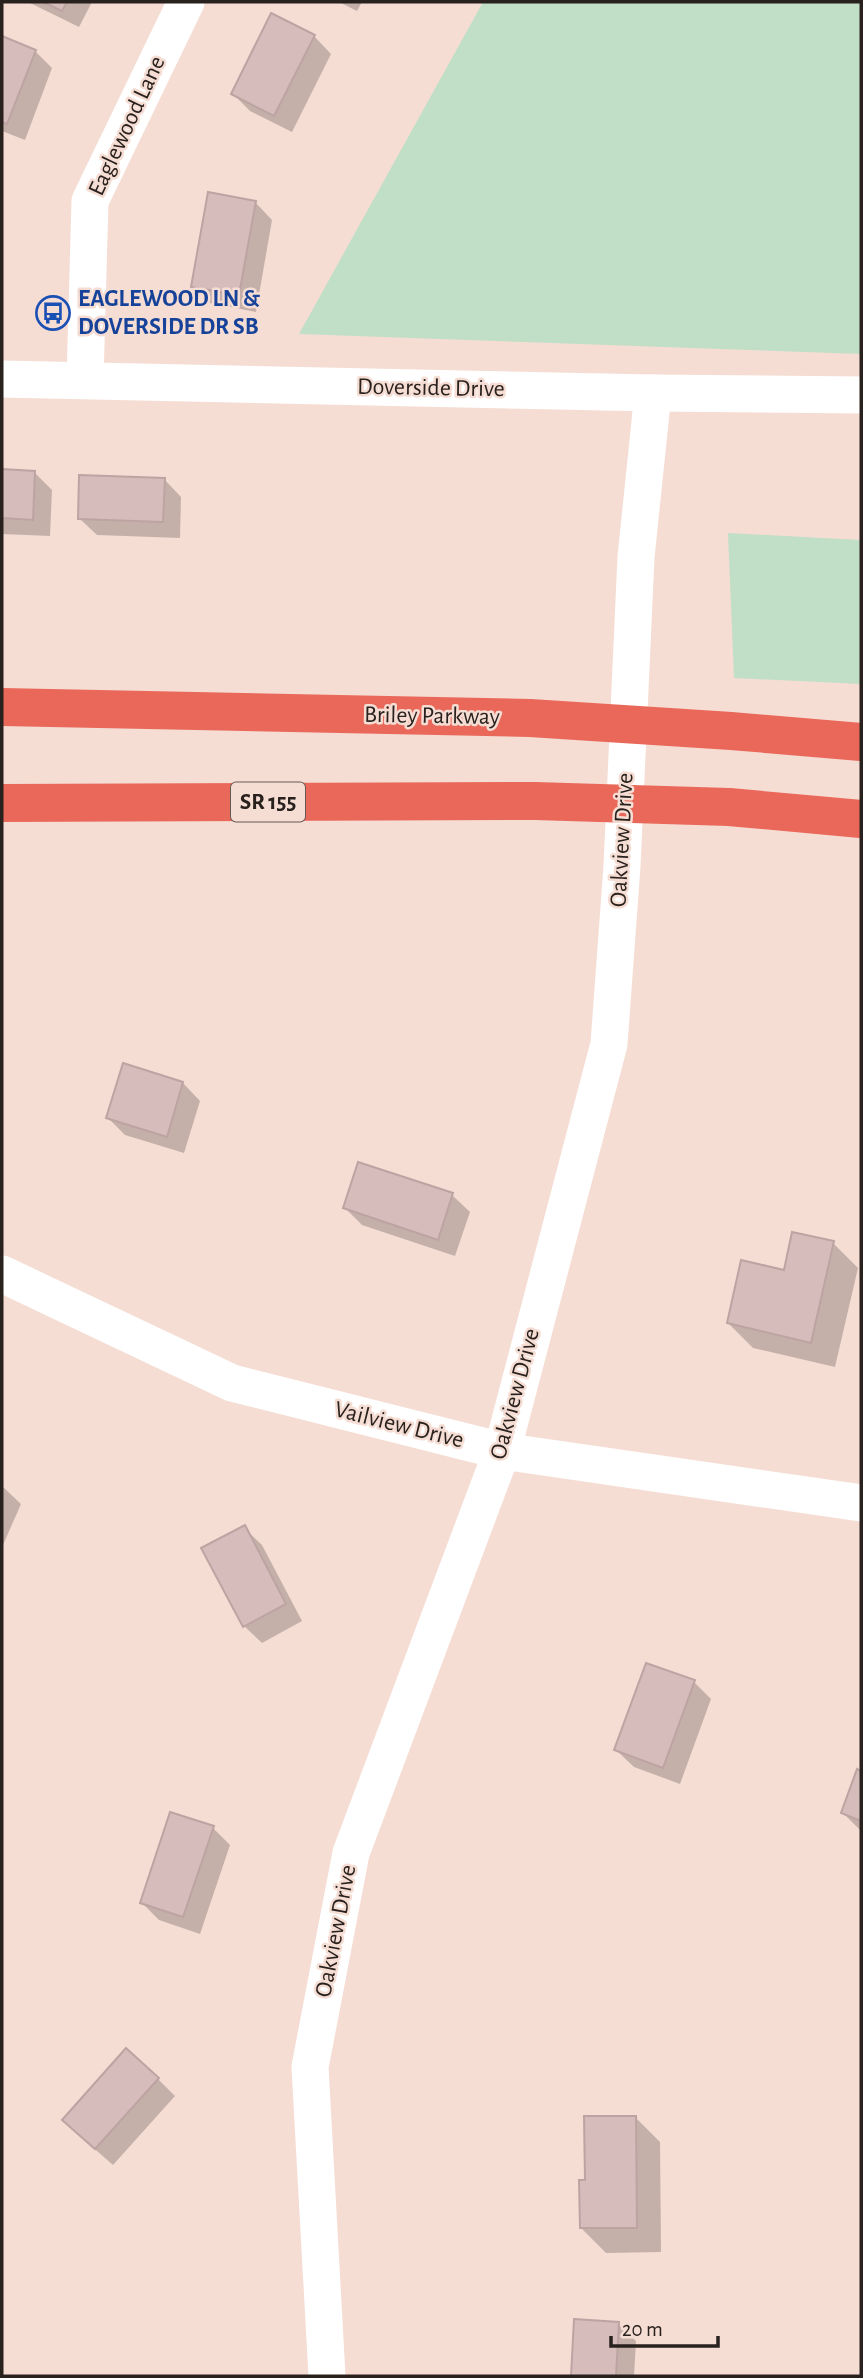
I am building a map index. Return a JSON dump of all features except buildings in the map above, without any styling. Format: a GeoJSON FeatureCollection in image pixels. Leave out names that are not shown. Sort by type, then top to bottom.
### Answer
{"type":"FeatureCollection","features":[{"type":"Feature","properties":{"kind":"highway","name":"Briley Parkway"},"geometry":{"type":"LineString","coordinates":[[2,707],[530,718],[861,742]]}},
{"type":"Feature","properties":{"kind":"highway","name":"SR 155"},"geometry":{"type":"LineString","coordinates":[[2,803],[535,801],[729,807],[861,819]]}},
{"type":"Feature","properties":{"kind":"street","name":"Eaglewood Lane"},"geometry":{"type":"LineString","coordinates":[[85,380],[90,201],[186,2]]}},
{"type":"Feature","properties":{"kind":"street","name":"Doverside Drive"},"geometry":{"type":"LineString","coordinates":[[2,379],[653,393],[861,394]]}},
{"type":"Feature","properties":{"kind":"street","name":"Oakview Drive"},"geometry":{"type":"LineString","coordinates":[[327,2376],[310,2067],[351,1853],[502,1451],[608,1044],[622,866],[636,557],[653,393]]}},
{"type":"Feature","properties":{"kind":"street","name":"Vailview Drive"},"geometry":{"type":"LineString","coordinates":[[2,1274],[232,1383],[502,1451],[861,1503]]}},
{"type":"Feature","properties":{"kind":"green space"},"geometry":{"type":"Polygon","coordinates":[[[483,2],[861,2],[861,354],[299,334],[483,2]]]}},
{"type":"Feature","properties":{"kind":"green space"},"geometry":{"type":"Polygon","coordinates":[[[728,533],[861,540],[861,684],[734,678],[728,533]]]}},
{"type":"Feature","properties":{"kind":"place","name":"EAGLEWOOD LN & DOVERSIDE DR SB"},"geometry":{"type":"Point","coordinates":[53,313]}}]}
